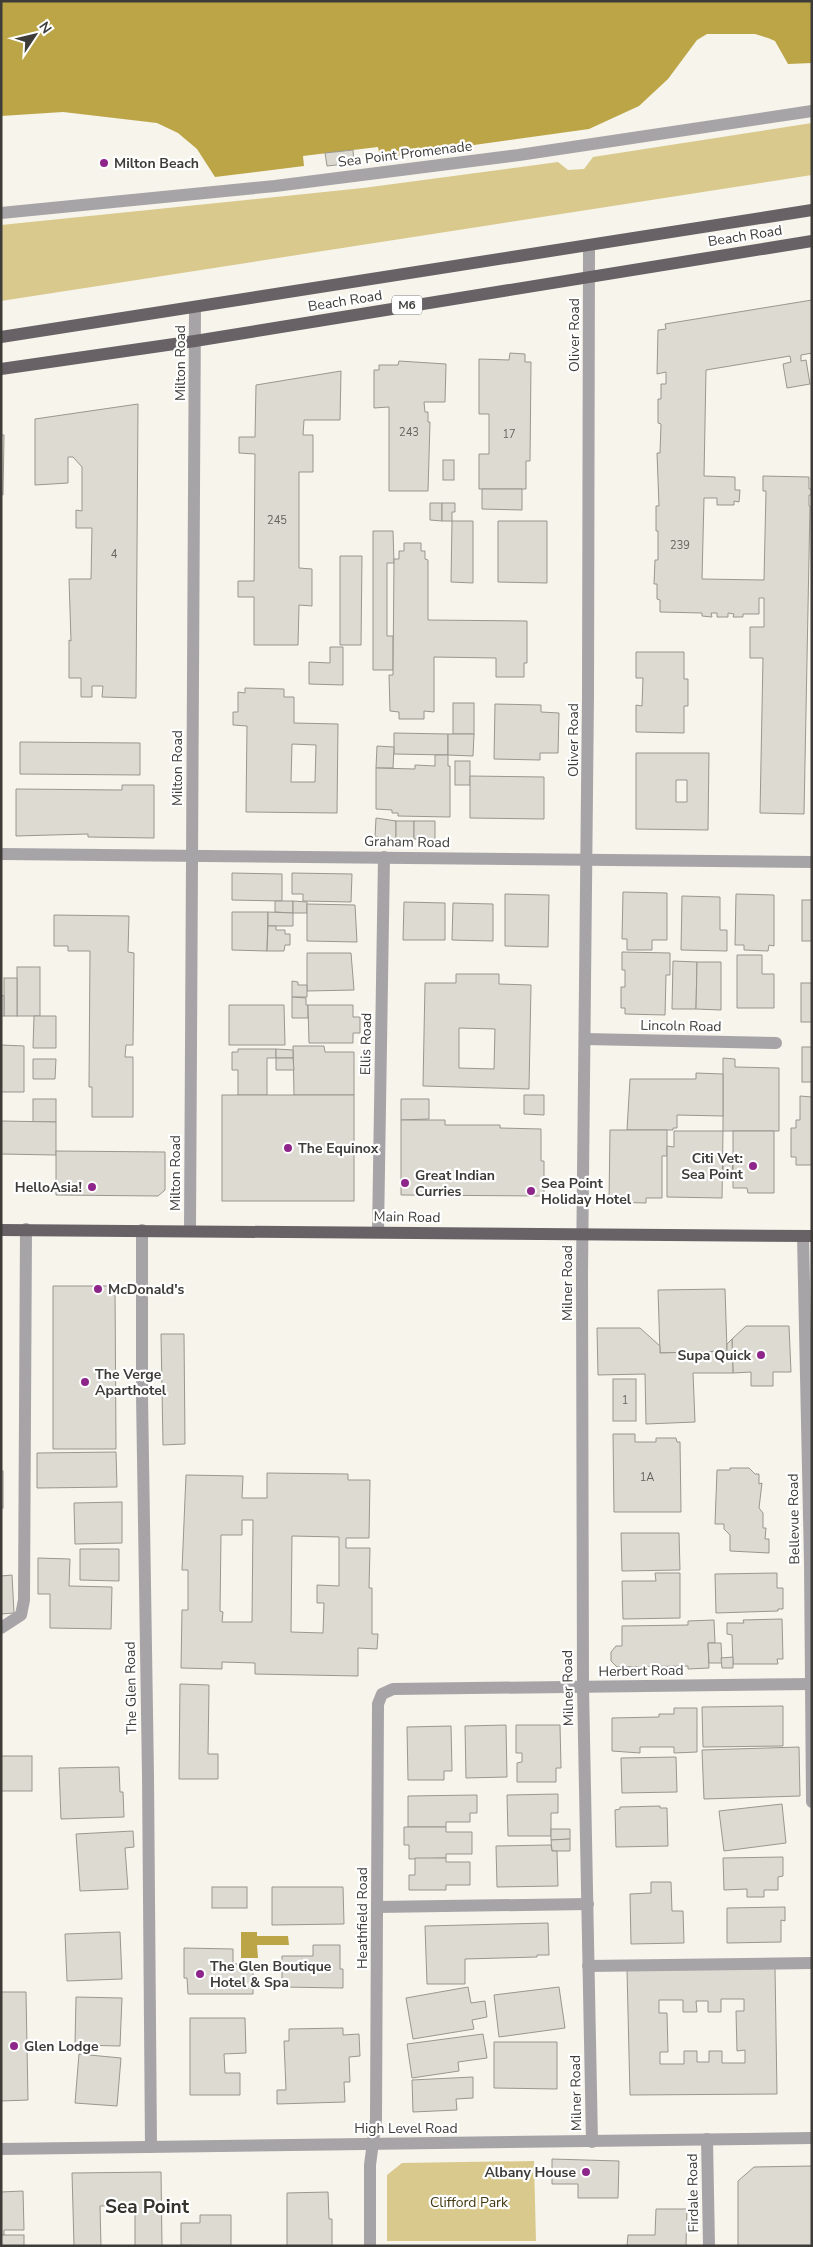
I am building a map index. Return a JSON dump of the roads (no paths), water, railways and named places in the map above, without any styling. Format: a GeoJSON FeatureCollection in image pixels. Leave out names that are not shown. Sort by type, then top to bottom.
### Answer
{"type":"FeatureCollection","features":[{"type":"Feature","properties":{"kind":"main road","name":"Beach Road"},"geometry":{"type":"LineString","coordinates":[[1,337],[812,210]]}},
{"type":"Feature","properties":{"kind":"main road","name":"Beach Road"},"geometry":{"type":"LineString","coordinates":[[1,369],[195,341],[589,275],[812,241]]}},
{"type":"Feature","properties":{"kind":"main road","name":"Main Road"},"geometry":{"type":"LineString","coordinates":[[1,1230],[808,1236]]}},
{"type":"Feature","properties":{"kind":"street","name":"Sea Point Promenade"},"geometry":{"type":"LineString","coordinates":[[1,213],[275,186],[519,155],[812,111]]}},
{"type":"Feature","properties":{"kind":"street","name":"Oliver Road"},"geometry":{"type":"LineString","coordinates":[[582,1234],[587,859],[589,245]]}},
{"type":"Feature","properties":{"kind":"street","name":"Milton Road"},"geometry":{"type":"LineString","coordinates":[[190,1230],[195,307]]}},
{"type":"Feature","properties":{"kind":"street","name":"Graham Road"},"geometry":{"type":"LineString","coordinates":[[1,854],[812,862]]}},
{"type":"Feature","properties":{"kind":"street","name":"Ellis Road"},"geometry":{"type":"LineString","coordinates":[[378,1232],[384,857]]}},
{"type":"Feature","properties":{"kind":"street","name":"Lincoln Road"},"geometry":{"type":"LineString","coordinates":[[585,1039],[776,1043]]}},
{"type":"Feature","properties":{"kind":"street"},"geometry":{"type":"LineString","coordinates":[[1,1628],[21,1615],[24,1600],[26,1229]]}},
{"type":"Feature","properties":{"kind":"street","name":"The Glen Road"},"geometry":{"type":"LineString","coordinates":[[142,1230],[142,1396],[151,2147]]}},
{"type":"Feature","properties":{"kind":"street","name":"Milner Road"},"geometry":{"type":"LineString","coordinates":[[582,1234],[583,1687],[592,2142]]}},
{"type":"Feature","properties":{"kind":"street","name":"Bellevue Road"},"geometry":{"type":"LineString","coordinates":[[808,1236],[812,1802]]}},
{"type":"Feature","properties":{"kind":"street","name":"Herbert Road"},"geometry":{"type":"LineString","coordinates":[[382,1694],[393,1689],[811,1684]]}},
{"type":"Feature","properties":{"kind":"street","name":"Heathfield Road"},"geometry":{"type":"LineString","coordinates":[[370,2246],[370,2165],[376,2113],[378,1704],[382,1694]]}},
{"type":"Feature","properties":{"kind":"street"},"geometry":{"type":"LineString","coordinates":[[377,1907],[588,1904]]}},
{"type":"Feature","properties":{"kind":"street"},"geometry":{"type":"LineString","coordinates":[[588,1966],[812,1964]]}},
{"type":"Feature","properties":{"kind":"street","name":"High Level Road"},"geometry":{"type":"LineString","coordinates":[[1,2149],[812,2138]]}},
{"type":"Feature","properties":{"kind":"street","name":"Firdale Road"},"geometry":{"type":"LineString","coordinates":[[707,2139],[709,2246]]}},
{"type":"Feature","properties":{"kind":"place","name":"Milton Beach"},"geometry":{"type":"Point","coordinates":[104,163]}},
{"type":"Feature","properties":{"kind":"place","name":"The Equinox"},"geometry":{"type":"Point","coordinates":[288,1148]}},
{"type":"Feature","properties":{"kind":"place","name":"Citi Vet: Sea Point"},"geometry":{"type":"Point","coordinates":[753,1166]}},
{"type":"Feature","properties":{"kind":"place","name":"Great Indian Curries"},"geometry":{"type":"Point","coordinates":[405,1183]}},
{"type":"Feature","properties":{"kind":"place","name":"HelloAsia!"},"geometry":{"type":"Point","coordinates":[92,1187]}},
{"type":"Feature","properties":{"kind":"place","name":"Sea Point Holiday Hotel"},"geometry":{"type":"Point","coordinates":[531,1191]}},
{"type":"Feature","properties":{"kind":"place","name":"McDonald's"},"geometry":{"type":"Point","coordinates":[98,1289]}},
{"type":"Feature","properties":{"kind":"place","name":"Supa Quick"},"geometry":{"type":"Point","coordinates":[761,1355]}},
{"type":"Feature","properties":{"kind":"place","name":"The Verge Aparthotel"},"geometry":{"type":"Point","coordinates":[85,1382]}},
{"type":"Feature","properties":{"kind":"place","name":"The Glen Boutique Hotel & Spa"},"geometry":{"type":"Point","coordinates":[200,1974]}},
{"type":"Feature","properties":{"kind":"place","name":"Glen Lodge"},"geometry":{"type":"Point","coordinates":[14,2046]}},
{"type":"Feature","properties":{"kind":"place","name":"Albany House"},"geometry":{"type":"Point","coordinates":[586,2172]}},
{"type":"Feature","properties":{"kind":"district","name":"Sea Point"},"geometry":{"type":"Point","coordinates":[147,2207]}},
{"type":"Feature","properties":{"kind":"park label","name":"Clifford Park"},"geometry":{"type":"Point","coordinates":[469,2202]}}]}
